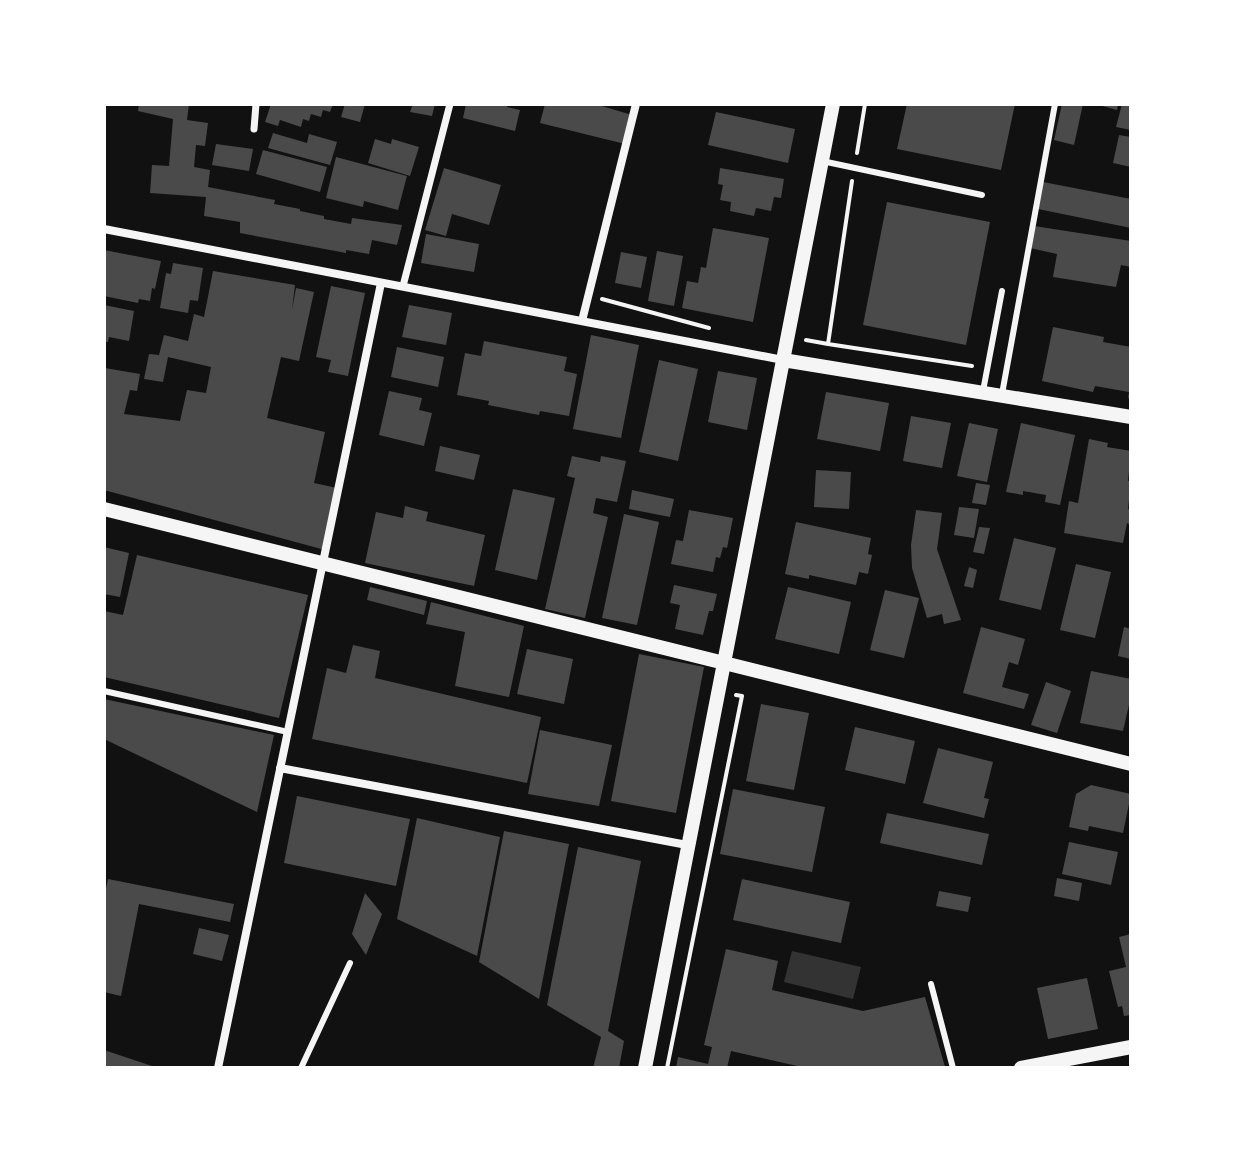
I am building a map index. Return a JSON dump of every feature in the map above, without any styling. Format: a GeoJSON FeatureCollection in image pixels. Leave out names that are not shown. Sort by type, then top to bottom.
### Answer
{"type":"FeatureCollection","features":[{"type":"Feature","properties":{"kind":"street"},"geometry":{"type":"LineString","coordinates":[[254,129],[256,104]]}},
{"type":"Feature","properties":{"kind":"street"},"geometry":{"type":"LineString","coordinates":[[403,286],[450,104]]}},
{"type":"Feature","properties":{"kind":"street"},"geometry":{"type":"LineString","coordinates":[[582,321],[636,104]]}},
{"type":"Feature","properties":{"kind":"street"},"geometry":{"type":"LineString","coordinates":[[645,1068],[833,104]]}},
{"type":"Feature","properties":{"kind":"street"},"geometry":{"type":"LineString","coordinates":[[104,229],[783,360],[1131,417]]}},
{"type":"Feature","properties":{"kind":"street"},"geometry":{"type":"LineString","coordinates":[[218,1068],[381,283]]}},
{"type":"Feature","properties":{"kind":"street"},"geometry":{"type":"LineString","coordinates":[[104,509],[1131,764]]}},
{"type":"Feature","properties":{"kind":"street"},"geometry":{"type":"LineString","coordinates":[[280,768],[687,845]]}},
{"type":"Feature","properties":{"kind":"street"},"geometry":{"type":"LineString","coordinates":[[1021,1068],[1131,1047]]}},
{"type":"Feature","properties":{"kind":"lane"},"geometry":{"type":"LineString","coordinates":[[1001,398],[1055,104]]}},
{"type":"Feature","properties":{"kind":"lane"},"geometry":{"type":"LineString","coordinates":[[822,161],[982,195]]}},
{"type":"Feature","properties":{"kind":"lane"},"geometry":{"type":"LineString","coordinates":[[982,395],[1002,291]]}},
{"type":"Feature","properties":{"kind":"lane"},"geometry":{"type":"LineString","coordinates":[[104,691],[288,732]]}},
{"type":"Feature","properties":{"kind":"lane"},"geometry":{"type":"LineString","coordinates":[[301,1068],[350,963]]}},
{"type":"Feature","properties":{"kind":"lane"},"geometry":{"type":"LineString","coordinates":[[931,984],[953,1068]]}},
{"type":"Feature","properties":{"kind":"path"},"geometry":{"type":"LineString","coordinates":[[865,104],[828,344],[987,368]]}},
{"type":"Feature","properties":{"kind":"path"},"geometry":{"type":"LineString","coordinates":[[588,295],[721,331]]}},
{"type":"Feature","properties":{"kind":"path"},"geometry":{"type":"LineString","coordinates":[[667,1068],[742,696]]}},
{"type":"Feature","properties":{"kind":"shaded area"},"geometry":{"type":"Polygon","coordinates":[[[792,951],[861,967],[853,999],[784,982],[792,951]]]}},
{"type":"Feature","properties":{"kind":"building"},"geometry":{"type":"Polygon","coordinates":[[[139,104],[189,104],[187,120],[208,123],[205,146],[196,145],[194,167],[210,170],[208,187],[275,200],[274,204],[324,216],[324,219],[351,224],[352,218],[402,225],[397,245],[372,240],[369,254],[346,250],[346,253],[240,233],[240,222],[204,216],[206,197],[150,193],[152,165],[169,166],[173,119],[138,111],[139,104]]]}},
{"type":"Feature","properties":{"kind":"building"},"geometry":{"type":"Polygon","coordinates":[[[271,104],[333,104],[330,112],[323,110],[321,117],[311,114],[309,121],[303,119],[301,127],[280,120],[278,126],[265,122],[271,104]]]}},
{"type":"Feature","properties":{"kind":"building"},"geometry":{"type":"Polygon","coordinates":[[[345,104],[365,104],[360,122],[341,117],[345,104]]]}},
{"type":"Feature","properties":{"kind":"building"},"geometry":{"type":"Polygon","coordinates":[[[413,104],[435,104],[432,116],[410,112],[413,104]]]}},
{"type":"Feature","properties":{"kind":"building"},"geometry":{"type":"Polygon","coordinates":[[[466,104],[508,104],[507,107],[520,110],[515,131],[463,118],[466,104]]]}},
{"type":"Feature","properties":{"kind":"building"},"geometry":{"type":"Polygon","coordinates":[[[545,104],[595,104],[632,115],[625,144],[540,123],[545,104]]]}},
{"type":"Feature","properties":{"kind":"building"},"geometry":{"type":"Polygon","coordinates":[[[907,104],[1015,104],[1001,170],[897,149],[907,104]]]}},
{"type":"Feature","properties":{"kind":"building"},"geometry":{"type":"Polygon","coordinates":[[[1062,104],[1083,104],[1074,145],[1054,140],[1062,104]]]}},
{"type":"Feature","properties":{"kind":"building"},"geometry":{"type":"Polygon","coordinates":[[[1095,104],[1118,104],[1117,110],[1095,104]]]}},
{"type":"Feature","properties":{"kind":"building"},"geometry":{"type":"Polygon","coordinates":[[[1122,104],[1131,104],[1131,130],[1116,127],[1122,104]]]}},
{"type":"Feature","properties":{"kind":"building"},"geometry":{"type":"Polygon","coordinates":[[[716,112],[795,129],[788,163],[708,145],[716,112]]]}},
{"type":"Feature","properties":{"kind":"building"},"geometry":{"type":"Polygon","coordinates":[[[273,133],[307,143],[309,134],[337,142],[330,165],[268,148],[273,133]]]}},
{"type":"Feature","properties":{"kind":"building"},"geometry":{"type":"Polygon","coordinates":[[[1119,135],[1131,137],[1131,167],[1113,163],[1119,135]]]}},
{"type":"Feature","properties":{"kind":"building"},"geometry":{"type":"Polygon","coordinates":[[[375,139],[391,144],[392,139],[419,147],[410,176],[368,163],[375,139]]]}},
{"type":"Feature","properties":{"kind":"building"},"geometry":{"type":"Polygon","coordinates":[[[216,144],[253,149],[249,171],[212,165],[216,144]]]}},
{"type":"Feature","properties":{"kind":"building"},"geometry":{"type":"Polygon","coordinates":[[[263,150],[327,167],[320,192],[256,174],[263,150]]]}},
{"type":"Feature","properties":{"kind":"building"},"geometry":{"type":"Polygon","coordinates":[[[336,157],[407,176],[398,210],[364,201],[363,207],[326,198],[336,157]]]}},
{"type":"Feature","properties":{"kind":"building"},"geometry":{"type":"Polygon","coordinates":[[[444,168],[501,185],[489,225],[452,214],[446,236],[425,230],[444,168]]]}},
{"type":"Feature","properties":{"kind":"building"},"geometry":{"type":"Polygon","coordinates":[[[720,168],[784,179],[781,198],[774,197],[771,211],[756,208],[754,216],[730,211],[731,202],[720,200],[723,185],[718,184],[720,168]]]}},
{"type":"Feature","properties":{"kind":"building"},"geometry":{"type":"Polygon","coordinates":[[[1043,182],[1131,199],[1131,228],[1038,209],[1043,182]]]}},
{"type":"Feature","properties":{"kind":"building"},"geometry":{"type":"Polygon","coordinates":[[[887,202],[990,222],[966,345],[863,325],[887,202]]]}},
{"type":"Feature","properties":{"kind":"building"},"geometry":{"type":"Polygon","coordinates":[[[1034,226],[1131,241],[1131,267],[1121,265],[1116,287],[1053,277],[1057,254],[1030,248],[1034,226]]]}},
{"type":"Feature","properties":{"kind":"building"},"geometry":{"type":"Polygon","coordinates":[[[713,228],[769,238],[753,322],[682,308],[687,281],[698,283],[701,267],[706,268],[713,228]]]}},
{"type":"Feature","properties":{"kind":"building"},"geometry":{"type":"Polygon","coordinates":[[[426,234],[479,244],[474,272],[421,263],[426,234]]]}},
{"type":"Feature","properties":{"kind":"building"},"geometry":{"type":"Polygon","coordinates":[[[104,250],[161,261],[150,301],[139,299],[138,303],[104,296],[104,250]]]}},
{"type":"Feature","properties":{"kind":"building"},"geometry":{"type":"Polygon","coordinates":[[[657,251],[683,256],[674,306],[648,301],[657,251]]]}},
{"type":"Feature","properties":{"kind":"building"},"geometry":{"type":"Polygon","coordinates":[[[621,252],[647,257],[641,288],[615,283],[621,252]]]}},
{"type":"Feature","properties":{"kind":"building"},"geometry":{"type":"Polygon","coordinates":[[[173,263],[203,268],[198,301],[190,300],[188,313],[160,308],[166,273],[171,274],[173,263]]]}},
{"type":"Feature","properties":{"kind":"building"},"geometry":{"type":"Polygon","coordinates":[[[213,271],[295,285],[292,310],[296,288],[314,292],[299,361],[281,357],[267,418],[325,432],[314,483],[337,488],[325,550],[104,490],[105,368],[140,374],[137,391],[130,390],[124,414],[180,421],[187,390],[206,393],[211,367],[168,357],[163,382],[144,379],[149,354],[159,355],[164,335],[188,341],[194,314],[204,317],[213,271]]]}},
{"type":"Feature","properties":{"kind":"building"},"geometry":{"type":"Polygon","coordinates":[[[331,286],[365,293],[348,376],[328,372],[331,360],[316,357],[331,286]]]}},
{"type":"Feature","properties":{"kind":"building"},"geometry":{"type":"Polygon","coordinates":[[[104,305],[134,311],[129,341],[109,337],[108,342],[104,342],[104,305]]]}},
{"type":"Feature","properties":{"kind":"building"},"geometry":{"type":"Polygon","coordinates":[[[409,305],[452,313],[446,345],[402,337],[409,305]]]}},
{"type":"Feature","properties":{"kind":"building"},"geometry":{"type":"Polygon","coordinates":[[[1053,327],[1104,337],[1103,342],[1131,347],[1131,399],[1128,398],[1129,392],[1095,386],[1093,392],[1042,381],[1053,327]]]}},
{"type":"Feature","properties":{"kind":"building"},"geometry":{"type":"Polygon","coordinates":[[[591,335],[639,345],[621,438],[573,429],[591,335]]]}},
{"type":"Feature","properties":{"kind":"building"},"geometry":{"type":"Polygon","coordinates":[[[484,341],[567,357],[564,371],[577,374],[569,416],[540,411],[539,415],[457,395],[465,353],[481,356],[484,341]]]}},
{"type":"Feature","properties":{"kind":"building"},"geometry":{"type":"Polygon","coordinates":[[[397,347],[444,357],[438,387],[391,377],[397,347]]]}},
{"type":"Feature","properties":{"kind":"building"},"geometry":{"type":"Polygon","coordinates":[[[659,360],[698,369],[678,461],[639,452],[659,360]]]}},
{"type":"Feature","properties":{"kind":"building"},"geometry":{"type":"Polygon","coordinates":[[[718,371],[757,378],[747,430],[708,422],[718,371]]]}},
{"type":"Feature","properties":{"kind":"building"},"geometry":{"type":"Polygon","coordinates":[[[389,391],[422,398],[419,410],[432,413],[424,446],[379,435],[389,391]]]}},
{"type":"Feature","properties":{"kind":"building"},"geometry":{"type":"Polygon","coordinates":[[[826,392],[889,403],[880,451],[817,439],[826,392]]]}},
{"type":"Feature","properties":{"kind":"building"},"geometry":{"type":"Polygon","coordinates":[[[911,416],[951,423],[942,468],[903,461],[911,416]]]}},
{"type":"Feature","properties":{"kind":"building"},"geometry":{"type":"Polygon","coordinates":[[[969,423],[998,429],[987,482],[957,476],[969,423]]]}},
{"type":"Feature","properties":{"kind":"building"},"geometry":{"type":"Polygon","coordinates":[[[1021,423],[1075,435],[1060,505],[1045,502],[1046,495],[1006,492],[1021,423]]]}},
{"type":"Feature","properties":{"kind":"building"},"geometry":{"type":"Polygon","coordinates":[[[1089,439],[1108,443],[1107,447],[1131,451],[1128,509],[1131,509],[1131,519],[1130,525],[1127,523],[1123,543],[1064,533],[1069,501],[1078,503],[1089,439]]]}},
{"type":"Feature","properties":{"kind":"building"},"geometry":{"type":"Polygon","coordinates":[[[440,446],[480,455],[474,480],[435,471],[440,446]]]}},
{"type":"Feature","properties":{"kind":"building"},"geometry":{"type":"Polygon","coordinates":[[[572,456],[600,462],[601,456],[626,461],[617,502],[596,498],[593,513],[608,517],[585,618],[545,609],[575,478],[567,476],[572,456]]]}},
{"type":"Feature","properties":{"kind":"building"},"geometry":{"type":"Polygon","coordinates":[[[816,470],[851,472],[849,509],[814,507],[816,470]]]}},
{"type":"Feature","properties":{"kind":"building"},"geometry":{"type":"Polygon","coordinates":[[[976,483],[990,485],[986,505],[972,503],[976,483]]]}},
{"type":"Feature","properties":{"kind":"building"},"geometry":{"type":"Polygon","coordinates":[[[513,489],[555,498],[537,580],[495,570],[513,489]]]}},
{"type":"Feature","properties":{"kind":"building"},"geometry":{"type":"Polygon","coordinates":[[[632,490],[674,499],[670,517],[629,509],[632,490]]]}},
{"type":"Feature","properties":{"kind":"building"},"geometry":{"type":"Polygon","coordinates":[[[405,506],[428,512],[426,521],[485,535],[474,586],[365,563],[376,512],[403,518],[405,506]]]}},
{"type":"Feature","properties":{"kind":"building"},"geometry":{"type":"Polygon","coordinates":[[[959,507],[979,509],[974,538],[954,535],[959,507]]]}},
{"type":"Feature","properties":{"kind":"building"},"geometry":{"type":"Polygon","coordinates":[[[689,510],[733,518],[727,548],[723,547],[720,558],[716,557],[713,572],[671,564],[676,540],[683,541],[689,510]]]}},
{"type":"Feature","properties":{"kind":"building"},"geometry":{"type":"Polygon","coordinates":[[[916,510],[942,513],[937,549],[961,620],[944,624],[942,614],[927,618],[912,568],[911,545],[916,510]]]}},
{"type":"Feature","properties":{"kind":"building"},"geometry":{"type":"Polygon","coordinates":[[[624,514],[659,522],[637,625],[602,618],[624,514]]]}},
{"type":"Feature","properties":{"kind":"building"},"geometry":{"type":"Polygon","coordinates":[[[796,522],[871,538],[868,554],[872,555],[868,574],[859,572],[856,585],[809,575],[809,579],[785,574],[796,522]]]}},
{"type":"Feature","properties":{"kind":"building"},"geometry":{"type":"Polygon","coordinates":[[[979,527],[990,528],[984,554],[973,552],[979,527]]]}},
{"type":"Feature","properties":{"kind":"building"},"geometry":{"type":"Polygon","coordinates":[[[1014,538],[1056,548],[1041,610],[999,600],[1014,538]]]}},
{"type":"Feature","properties":{"kind":"building"},"geometry":{"type":"Polygon","coordinates":[[[104,547],[129,553],[120,597],[104,594],[104,547]]]}},
{"type":"Feature","properties":{"kind":"building"},"geometry":{"type":"Polygon","coordinates":[[[137,555],[308,595],[279,718],[104,677],[104,611],[123,615],[137,555]]]}},
{"type":"Feature","properties":{"kind":"building"},"geometry":{"type":"Polygon","coordinates":[[[1076,564],[1111,572],[1095,638],[1060,630],[1076,564]]]}},
{"type":"Feature","properties":{"kind":"building"},"geometry":{"type":"Polygon","coordinates":[[[969,567],[977,570],[973,588],[964,586],[969,567]]]}},
{"type":"Feature","properties":{"kind":"building"},"geometry":{"type":"Polygon","coordinates":[[[674,585],[717,594],[703,635],[675,629],[680,605],[670,603],[674,585]]]}},
{"type":"Feature","properties":{"kind":"building"},"geometry":{"type":"Polygon","coordinates":[[[370,587],[427,601],[424,615],[367,600],[370,587]]]}},
{"type":"Feature","properties":{"kind":"building"},"geometry":{"type":"Polygon","coordinates":[[[788,587],[851,602],[839,654],[775,639],[788,587]]]}},
{"type":"Feature","properties":{"kind":"building"},"geometry":{"type":"Polygon","coordinates":[[[885,590],[919,598],[904,658],[870,650],[885,590]]]}},
{"type":"Feature","properties":{"kind":"building"},"geometry":{"type":"Polygon","coordinates":[[[431,602],[524,626],[509,697],[455,686],[465,632],[426,624],[431,602]]]}},
{"type":"Feature","properties":{"kind":"building"},"geometry":{"type":"Polygon","coordinates":[[[981,627],[1025,639],[1018,665],[1009,662],[1002,687],[1029,694],[1024,709],[963,693],[981,627]]]}},
{"type":"Feature","properties":{"kind":"building"},"geometry":{"type":"Polygon","coordinates":[[[1124,627],[1131,629],[1131,659],[1118,656],[1124,627]]]}},
{"type":"Feature","properties":{"kind":"building"},"geometry":{"type":"Polygon","coordinates":[[[353,645],[380,651],[375,678],[541,717],[527,783],[312,739],[327,668],[346,673],[353,645]]]}},
{"type":"Feature","properties":{"kind":"building"},"geometry":{"type":"Polygon","coordinates":[[[527,649],[573,659],[564,704],[517,694],[527,649]]]}},
{"type":"Feature","properties":{"kind":"building"},"geometry":{"type":"Polygon","coordinates":[[[639,654],[704,667],[676,813],[611,801],[639,654]]]}},
{"type":"Feature","properties":{"kind":"building"},"geometry":{"type":"Polygon","coordinates":[[[1091,671],[1131,679],[1131,696],[1123,731],[1080,723],[1091,671]]]}},
{"type":"Feature","properties":{"kind":"building"},"geometry":{"type":"Polygon","coordinates":[[[1046,682],[1071,691],[1057,733],[1031,725],[1046,682]]]}},
{"type":"Feature","properties":{"kind":"building"},"geometry":{"type":"Polygon","coordinates":[[[104,699],[274,735],[257,812],[104,739],[104,699]]]}},
{"type":"Feature","properties":{"kind":"building"},"geometry":{"type":"Polygon","coordinates":[[[761,704],[809,713],[794,790],[746,781],[761,704]]]}},
{"type":"Feature","properties":{"kind":"building"},"geometry":{"type":"Polygon","coordinates":[[[855,727],[915,741],[905,784],[845,770],[855,727]]]}},
{"type":"Feature","properties":{"kind":"building"},"geometry":{"type":"Polygon","coordinates":[[[540,730],[612,745],[599,806],[528,794],[540,730]]]}},
{"type":"Feature","properties":{"kind":"building"},"geometry":{"type":"Polygon","coordinates":[[[938,748],[993,762],[984,798],[989,799],[984,818],[923,803],[938,748]]]}},
{"type":"Feature","properties":{"kind":"building"},"geometry":{"type":"Polygon","coordinates":[[[1091,785],[1131,794],[1123,833],[1089,826],[1088,831],[1069,827],[1076,794],[1091,785]]]}},
{"type":"Feature","properties":{"kind":"building"},"geometry":{"type":"Polygon","coordinates":[[[733,789],[825,807],[812,872],[720,854],[733,789]]]}},
{"type":"Feature","properties":{"kind":"building"},"geometry":{"type":"Polygon","coordinates":[[[297,796],[410,819],[396,886],[284,863],[297,796]]]}},
{"type":"Feature","properties":{"kind":"building"},"geometry":{"type":"Polygon","coordinates":[[[887,813],[989,834],[982,865],[880,843],[887,813]]]}},
{"type":"Feature","properties":{"kind":"building"},"geometry":{"type":"Polygon","coordinates":[[[417,818],[500,837],[477,956],[397,919],[417,818]]]}},
{"type":"Feature","properties":{"kind":"building"},"geometry":{"type":"Polygon","coordinates":[[[504,831],[569,844],[539,999],[479,962],[504,831]]]}},
{"type":"Feature","properties":{"kind":"building"},"geometry":{"type":"Polygon","coordinates":[[[1069,842],[1118,852],[1111,885],[1062,874],[1069,842]]]}},
{"type":"Feature","properties":{"kind":"building"},"geometry":{"type":"Polygon","coordinates":[[[578,847],[641,861],[608,1031],[624,1041],[619,1068],[593,1068],[601,1037],[547,1005],[578,847]]]}},
{"type":"Feature","properties":{"kind":"building"},"geometry":{"type":"Polygon","coordinates":[[[1057,878],[1082,883],[1079,901],[1054,896],[1057,878]]]}},
{"type":"Feature","properties":{"kind":"building"},"geometry":{"type":"Polygon","coordinates":[[[108,879],[234,904],[230,922],[139,904],[121,996],[104,992],[104,898],[108,879]]]}},
{"type":"Feature","properties":{"kind":"building"},"geometry":{"type":"Polygon","coordinates":[[[742,879],[850,902],[841,943],[733,920],[742,879]]]}},
{"type":"Feature","properties":{"kind":"building"},"geometry":{"type":"Polygon","coordinates":[[[939,891],[971,897],[968,912],[936,906],[939,891]]]}},
{"type":"Feature","properties":{"kind":"building"},"geometry":{"type":"Polygon","coordinates":[[[365,893],[382,914],[366,955],[352,934],[365,893]]]}},
{"type":"Feature","properties":{"kind":"building"},"geometry":{"type":"Polygon","coordinates":[[[199,928],[229,935],[222,961],[193,954],[199,928]]]}},
{"type":"Feature","properties":{"kind":"building"},"geometry":{"type":"Polygon","coordinates":[[[1131,934],[1131,1015],[1124,1016],[1122,1006],[1118,1007],[1109,971],[1126,967],[1119,937],[1131,934]]]}},
{"type":"Feature","properties":{"kind":"building"},"geometry":{"type":"Polygon","coordinates":[[[726,949],[778,961],[772,990],[863,1011],[925,997],[945,1067],[806,1068],[731,1051],[727,1068],[676,1068],[678,1057],[708,1064],[712,1047],[704,1045],[726,949]]]}},
{"type":"Feature","properties":{"kind":"building"},"geometry":{"type":"Polygon","coordinates":[[[1087,978],[1098,1029],[1048,1039],[1037,988],[1087,978]]]}},
{"type":"Feature","properties":{"kind":"building"},"geometry":{"type":"Polygon","coordinates":[[[104,1050],[155,1067],[155,1068],[104,1068],[104,1050]]]}}]}
